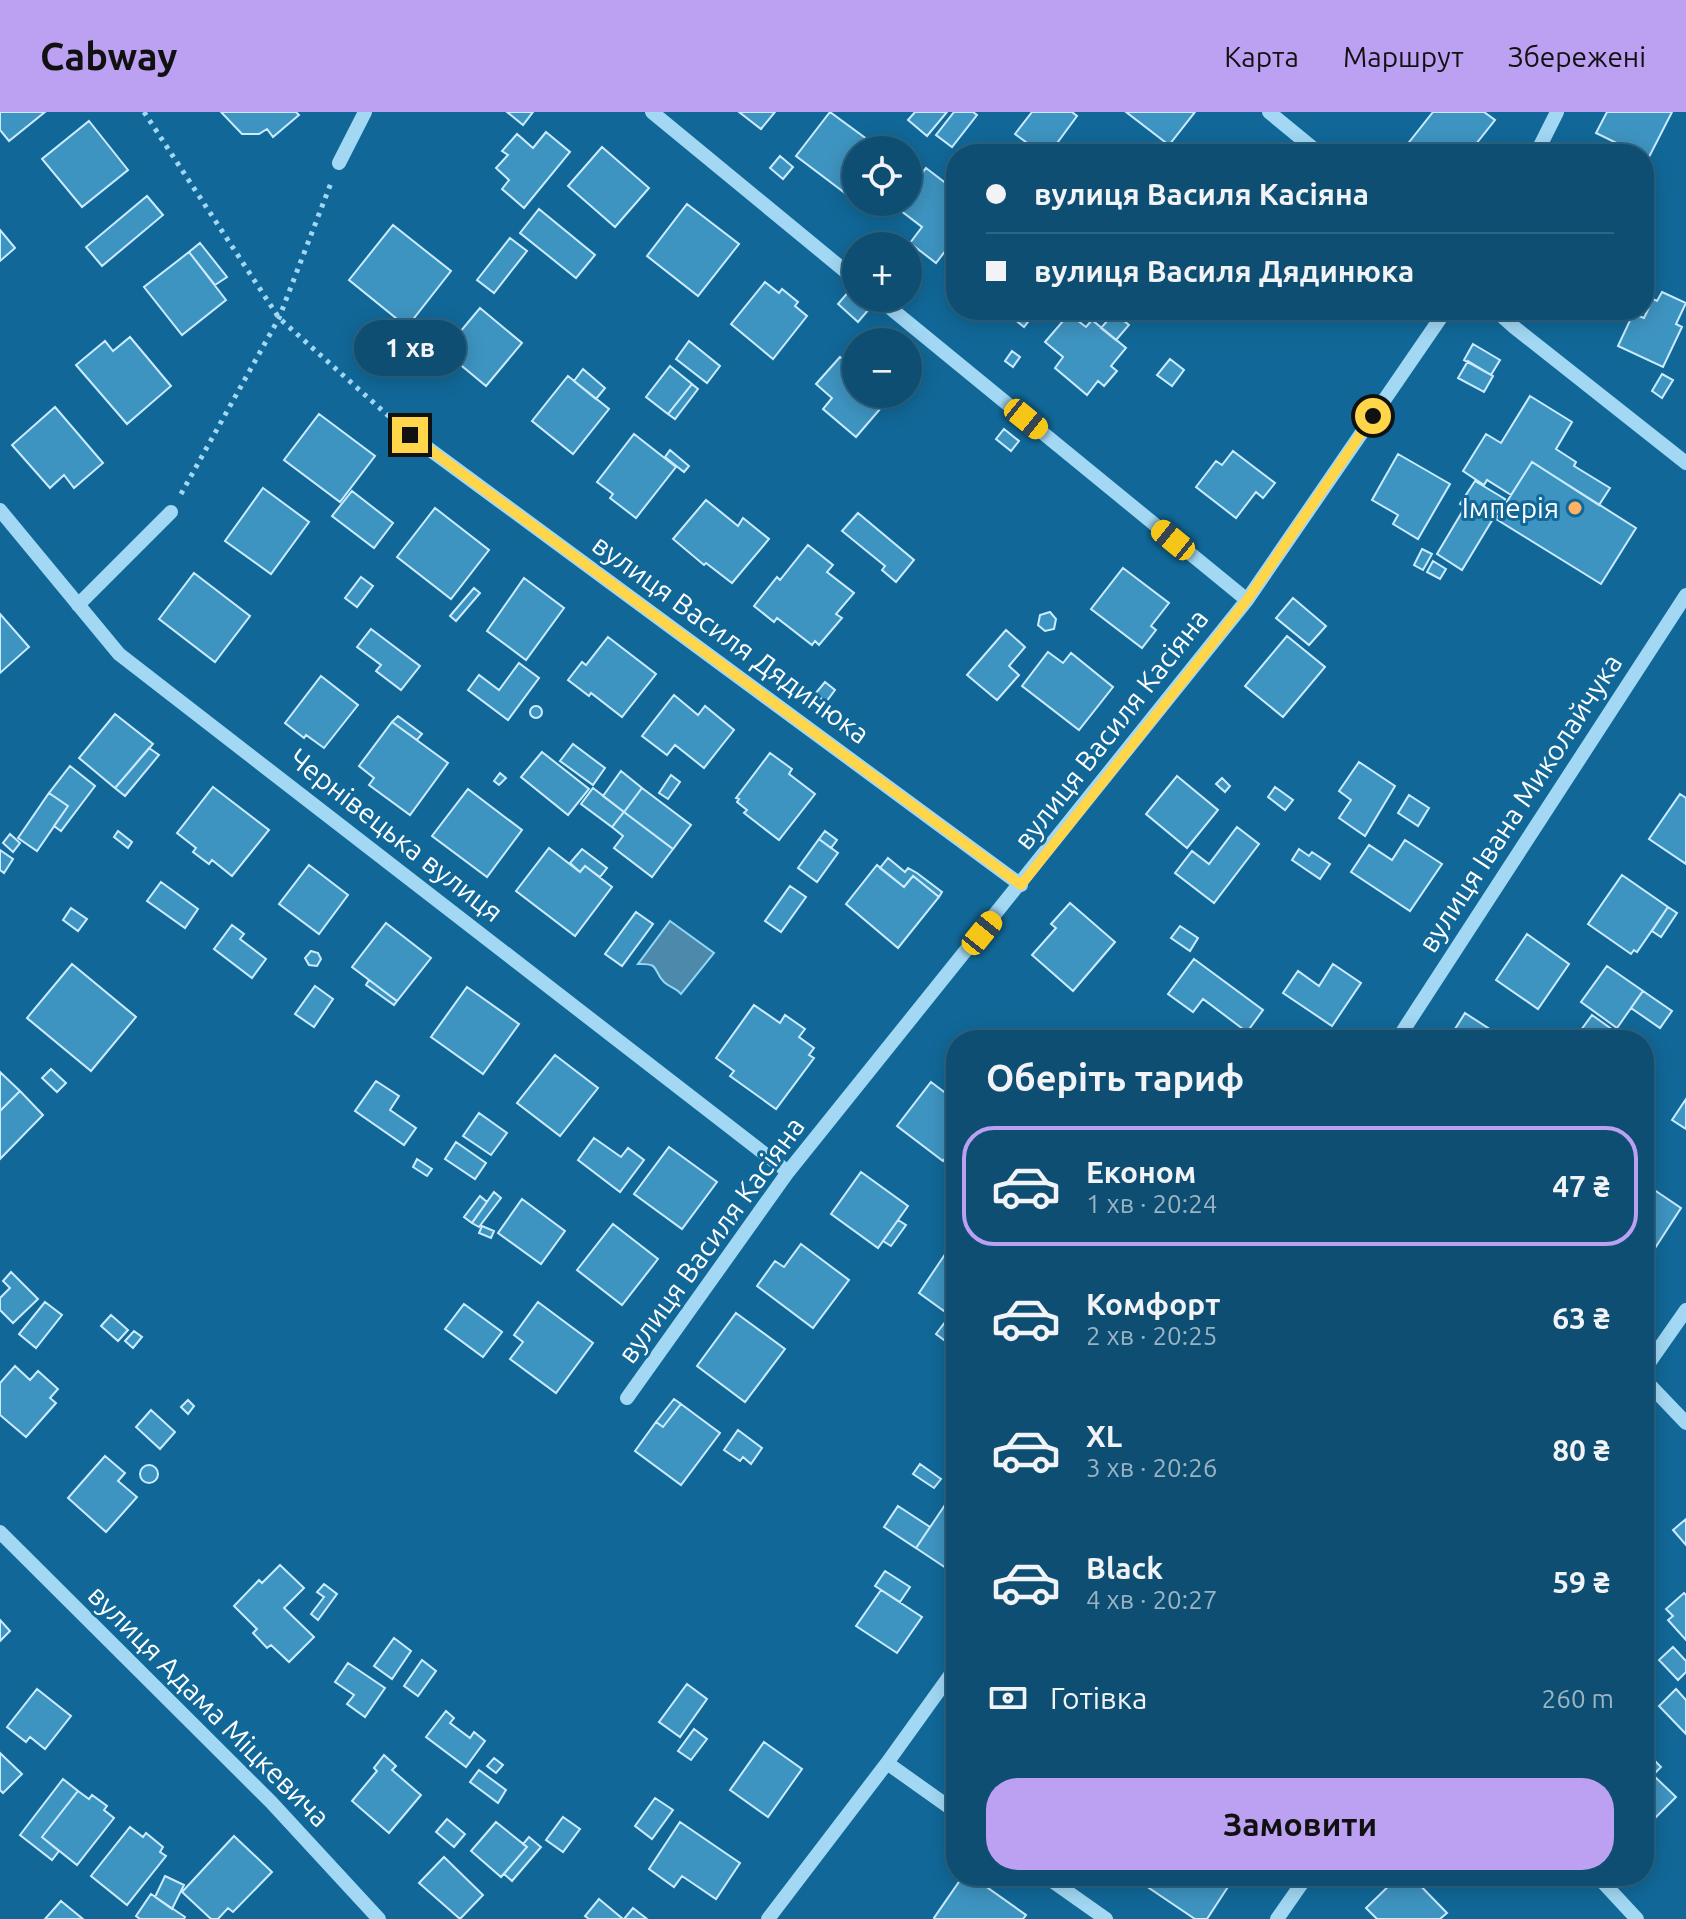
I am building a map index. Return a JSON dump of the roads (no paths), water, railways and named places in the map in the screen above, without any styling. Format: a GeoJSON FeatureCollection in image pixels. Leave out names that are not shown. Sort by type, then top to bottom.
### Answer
{"type":"FeatureCollection","features":[{"type":"Feature","properties":{"kind":"street"},"geometry":{"type":"LineString","coordinates":[[339,163],[365,112]]}},
{"type":"Feature","properties":{"kind":"street"},"geometry":{"type":"LineString","coordinates":[[652,112],[842,268]]}},
{"type":"Feature","properties":{"kind":"street"},"geometry":{"type":"LineString","coordinates":[[1269,112],[1308,144]]}},
{"type":"Feature","properties":{"kind":"street"},"geometry":{"type":"LineString","coordinates":[[1541,144],[1557,112]]}},
{"type":"Feature","properties":{"kind":"street"},"geometry":{"type":"LineString","coordinates":[[895,312],[1247,600]]}},
{"type":"Feature","properties":{"kind":"street","name":"вулиця Василя Касіяна"},"geometry":{"type":"LineString","coordinates":[[627,1398],[788,1172],[1247,600],[1439,320]]}},
{"type":"Feature","properties":{"kind":"street"},"geometry":{"type":"LineString","coordinates":[[1506,320],[1686,463]]}},
{"type":"Feature","properties":{"kind":"street","name":"вулиця Василя Дядинюка"},"geometry":{"type":"LineString","coordinates":[[410,435],[1021,885]]}},
{"type":"Feature","properties":{"kind":"street","name":"Чернівецька вулиця"},"geometry":{"type":"LineString","coordinates":[[0,510],[119,654],[788,1172]]}},
{"type":"Feature","properties":{"kind":"street"},"geometry":{"type":"LineString","coordinates":[[78,605],[171,512]]}},
{"type":"Feature","properties":{"kind":"street","name":"вулиця Івана Миколайчука"},"geometry":{"type":"LineString","coordinates":[[1403,1030],[1686,595]]}},
{"type":"Feature","properties":{"kind":"street"},"geometry":{"type":"LineString","coordinates":[[1654,1356],[1686,1310]]}},
{"type":"Feature","properties":{"kind":"street"},"geometry":{"type":"LineString","coordinates":[[1654,1389],[1686,1423]]}},
{"type":"Feature","properties":{"kind":"street","name":"вулиця Адама Міцкевича"},"geometry":{"type":"LineString","coordinates":[[0,1532],[271,1802],[379,1919]]}},
{"type":"Feature","properties":{"kind":"street"},"geometry":{"type":"LineString","coordinates":[[768,1919],[946,1681]]}},
{"type":"Feature","properties":{"kind":"street"},"geometry":{"type":"LineString","coordinates":[[887,1763],[946,1805]]}},
{"type":"Feature","properties":{"kind":"street"},"geometry":{"type":"LineString","coordinates":[[1059,1886],[1106,1919]]}},
{"type":"Feature","properties":{"kind":"street"},"geometry":{"type":"LineString","coordinates":[[1277,1919],[1300,1886]]}},
{"type":"Feature","properties":{"kind":"street"},"geometry":{"type":"LineString","coordinates":[[1606,1886],[1637,1919]]}},
{"type":"Feature","properties":{"kind":"water"},"geometry":{"type":"Polygon","coordinates":[[[670,921],[714,953],[681,994],[664,982],[653,966],[638,964],[670,921]]]}},
{"type":"Feature","properties":{"kind":"place","name":"Імперія"},"geometry":{"type":"Point","coordinates":[1575,508]}}]}
